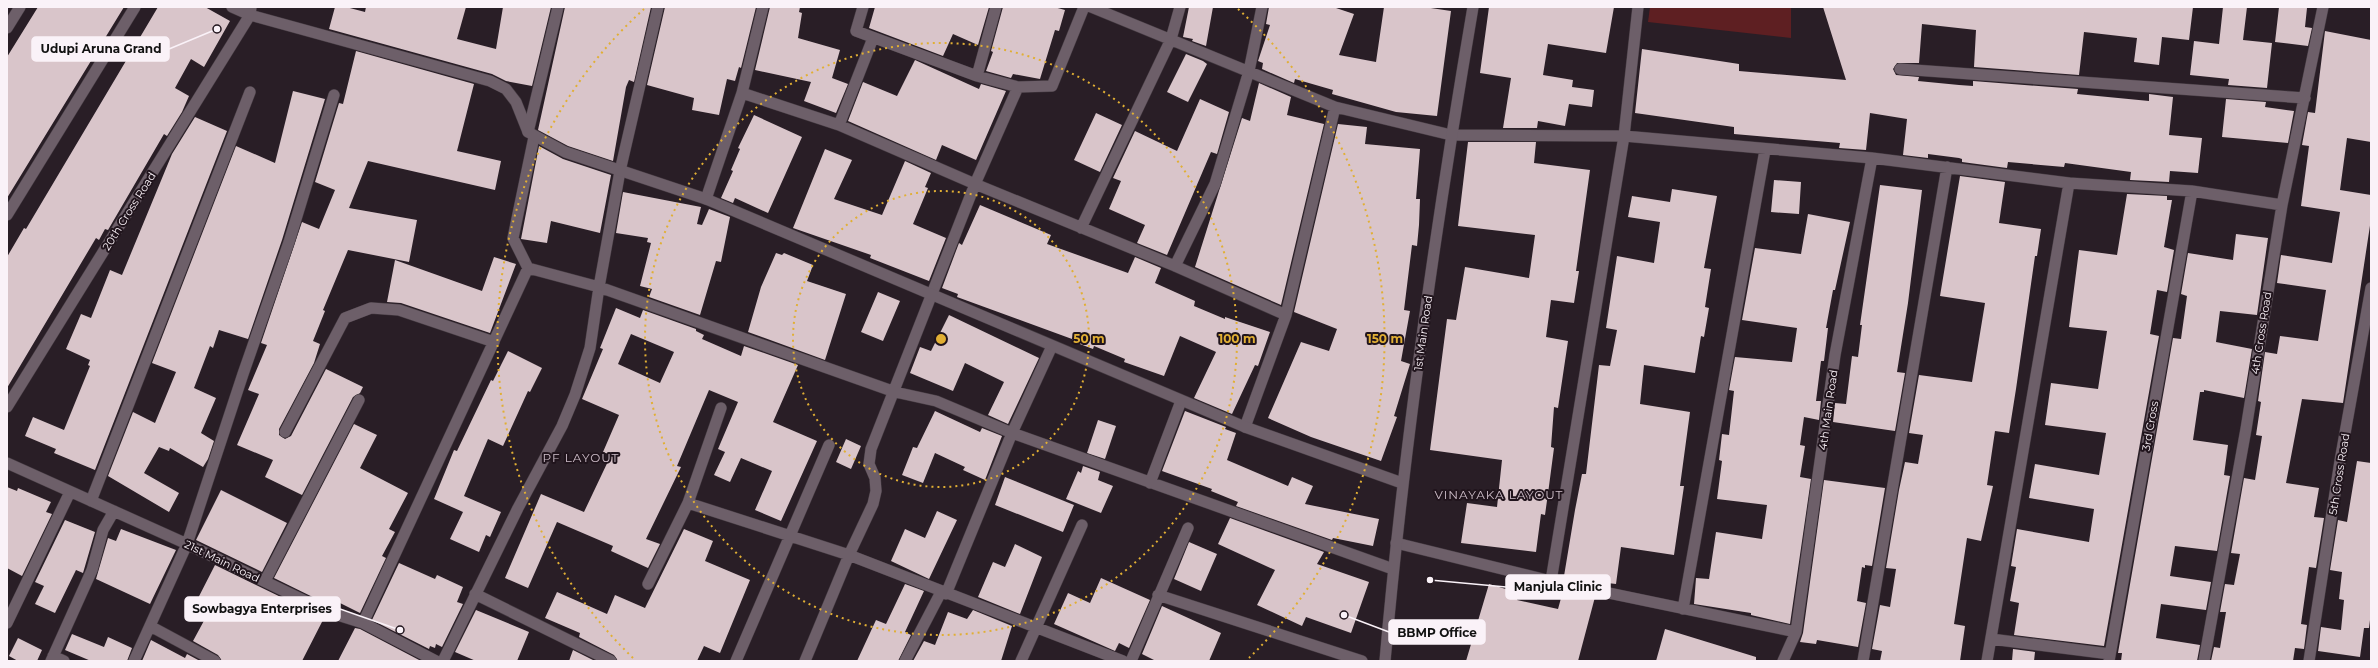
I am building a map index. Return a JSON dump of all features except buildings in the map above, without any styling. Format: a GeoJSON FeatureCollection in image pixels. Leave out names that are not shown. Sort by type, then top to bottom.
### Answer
{"type":"FeatureCollection","features":[{"type":"Feature","properties":{"kind":"street"},"geometry":{"type":"LineString","coordinates":[[7,28],[20,7]]}},
{"type":"Feature","properties":{"kind":"street"},"geometry":{"type":"LineString","coordinates":[[7,215],[135,7]]}},
{"type":"Feature","properties":{"kind":"street"},"geometry":{"type":"LineString","coordinates":[[232,7],[490,81],[506,89],[516,102],[531,134],[565,152],[706,199],[933,294],[1181,401],[1245,427],[1402,483]]}},
{"type":"Feature","properties":{"kind":"street"},"geometry":{"type":"LineString","coordinates":[[558,7],[531,134],[513,238],[528,268],[599,287],[895,392],[936,401],[1012,433],[1393,569]]}},
{"type":"Feature","properties":{"kind":"street"},"geometry":{"type":"LineString","coordinates":[[443,661],[475,594],[562,426],[575,395],[590,348],[599,287],[620,171],[658,7]]}},
{"type":"Feature","properties":{"kind":"street"},"geometry":{"type":"LineString","coordinates":[[706,199],[742,93],[763,7]]}},
{"type":"Feature","properties":{"kind":"street"},"geometry":{"type":"LineString","coordinates":[[863,7],[856,32],[977,76],[1018,87],[1052,86],[1084,7]]}},
{"type":"Feature","properties":{"kind":"street"},"geometry":{"type":"LineString","coordinates":[[977,76],[996,7]]}},
{"type":"Feature","properties":{"kind":"street"},"geometry":{"type":"LineString","coordinates":[[1091,7],[1335,107],[1451,135],[1624,136],[1765,150],[1872,158],[2069,183],[2192,191],[2282,205]]}},
{"type":"Feature","properties":{"kind":"street"},"geometry":{"type":"LineString","coordinates":[[1081,228],[1171,39],[1180,7]]}},
{"type":"Feature","properties":{"kind":"street"},"geometry":{"type":"LineString","coordinates":[[1175,266],[1215,184],[1249,71],[1262,7]]}},
{"type":"Feature","properties":{"kind":"street","name":"1st Main Road"},"geometry":{"type":"LineString","coordinates":[[1385,661],[1402,483],[1451,135],[1473,7]]}},
{"type":"Feature","properties":{"kind":"street"},"geometry":{"type":"LineString","coordinates":[[1551,581],[1624,136],[1638,7]]}},
{"type":"Feature","properties":{"kind":"street","name":"4th Cross Road"},"geometry":{"type":"LineString","coordinates":[[2204,661],[2246,429],[2282,205],[2323,7]]}},
{"type":"Feature","properties":{"kind":"street","name":"20th Cross Road"},"geometry":{"type":"LineString","coordinates":[[7,407],[250,11]]}},
{"type":"Feature","properties":{"kind":"street"},"geometry":{"type":"LineString","coordinates":[[839,125],[873,38]]}},
{"type":"Feature","properties":{"kind":"street"},"geometry":{"type":"LineString","coordinates":[[1900,69],[2304,98]]}},
{"type":"Feature","properties":{"kind":"street"},"geometry":{"type":"LineString","coordinates":[[806,661],[849,555],[873,504],[876,491],[875,478],[869,464],[871,449],[895,392],[975,184],[1018,87]]}},
{"type":"Feature","properties":{"kind":"street"},"geometry":{"type":"LineString","coordinates":[[91,501],[250,92]]}},
{"type":"Feature","properties":{"kind":"street"},"geometry":{"type":"LineString","coordinates":[[742,93],[839,125],[975,184],[1175,266],[1286,315]]}},
{"type":"Feature","properties":{"kind":"street"},"geometry":{"type":"LineString","coordinates":[[134,661],[187,544],[243,374],[289,242],[334,94]]}},
{"type":"Feature","properties":{"kind":"street"},"geometry":{"type":"LineString","coordinates":[[1245,427],[1286,315],[1335,107]]}},
{"type":"Feature","properties":{"kind":"street"},"geometry":{"type":"LineString","coordinates":[[1683,609],[1765,150]]}},
{"type":"Feature","properties":{"kind":"street","name":"4th Main Road"},"geometry":{"type":"LineString","coordinates":[[1783,661],[1796,632],[1836,355],[1872,158]]}},
{"type":"Feature","properties":{"kind":"street"},"geometry":{"type":"LineString","coordinates":[[1863,661],[1947,168]]}},
{"type":"Feature","properties":{"kind":"street"},"geometry":{"type":"LineString","coordinates":[[1987,661],[2069,183]]}},
{"type":"Feature","properties":{"kind":"street","name":"3rd Cross"},"geometry":{"type":"LineString","coordinates":[[2109,657],[2192,191]]}},
{"type":"Feature","properties":{"kind":"street"},"geometry":{"type":"LineString","coordinates":[[363,623],[528,268]]}},
{"type":"Feature","properties":{"kind":"street","name":"5th Cross Road"},"geometry":{"type":"LineString","coordinates":[[2309,661],[2340,461],[2371,288]]}},
{"type":"Feature","properties":{"kind":"street"},"geometry":{"type":"LineString","coordinates":[[285,432],[345,318],[371,308],[399,310],[494,342]]}},
{"type":"Feature","properties":{"kind":"street"},"geometry":{"type":"LineString","coordinates":[[905,661],[943,593],[1012,433],[1052,346]]}},
{"type":"Feature","properties":{"kind":"street"},"geometry":{"type":"LineString","coordinates":[[265,582],[359,400]]}},
{"type":"Feature","properties":{"kind":"street"},"geometry":{"type":"LineString","coordinates":[[1150,483],[1181,401]]}},
{"type":"Feature","properties":{"kind":"street"},"geometry":{"type":"LineString","coordinates":[[648,584],[688,503],[721,408]]}},
{"type":"Feature","properties":{"kind":"street"},"geometry":{"type":"LineString","coordinates":[[736,661],[829,445]]}},
{"type":"Feature","properties":{"kind":"street","name":"21st Main Road"},"geometry":{"type":"LineString","coordinates":[[7,463],[187,544],[328,612],[363,623],[436,661]]}},
{"type":"Feature","properties":{"kind":"street"},"geometry":{"type":"LineString","coordinates":[[7,623],[70,492]]}},
{"type":"Feature","properties":{"kind":"street"},"geometry":{"type":"LineString","coordinates":[[688,503],[849,555],[943,593],[1123,661]]}},
{"type":"Feature","properties":{"kind":"street"},"geometry":{"type":"LineString","coordinates":[[64,661],[52,658],[92,570],[103,530],[114,511]]}},
{"type":"Feature","properties":{"kind":"street"},"geometry":{"type":"LineString","coordinates":[[1022,661],[1035,628],[1082,525]]}},
{"type":"Feature","properties":{"kind":"street"},"geometry":{"type":"LineString","coordinates":[[1131,661],[1188,528]]}},
{"type":"Feature","properties":{"kind":"street"},"geometry":{"type":"LineString","coordinates":[[1396,543],[1551,581],[1796,632]]}},
{"type":"Feature","properties":{"kind":"street"},"geometry":{"type":"LineString","coordinates":[[475,594],[611,661]]}},
{"type":"Feature","properties":{"kind":"street"},"geometry":{"type":"LineString","coordinates":[[1158,595],[1362,661]]}},
{"type":"Feature","properties":{"kind":"street"},"geometry":{"type":"LineString","coordinates":[[150,626],[215,661]]}},
{"type":"Feature","properties":{"kind":"street"},"geometry":{"type":"LineString","coordinates":[[1991,639],[2109,657]]}},
{"type":"Feature","properties":{"kind":"shaded area"},"geometry":{"type":"Polygon","coordinates":[[[1650,7],[1791,7],[1791,38],[1648,22],[1650,7]]]}},
{"type":"Feature","properties":{"kind":"place","name":"Udupi Aruna Grand"},"geometry":{"type":"Point","coordinates":[217,29]}},
{"type":"Feature","properties":{"kind":"place","name":"Manjula Clinic"},"geometry":{"type":"Point","coordinates":[1430,580]}},
{"type":"Feature","properties":{"kind":"place","name":"BBMP Office"},"geometry":{"type":"Point","coordinates":[1344,615]}},
{"type":"Feature","properties":{"kind":"place","name":"Sowbagya Enterprises"},"geometry":{"type":"Point","coordinates":[400,630]}},
{"type":"Feature","properties":{"kind":"district","name":"PF LAYOUT"},"geometry":{"type":"Point","coordinates":[581,458]}},
{"type":"Feature","properties":{"kind":"district","name":"VINAYAKA LAYOUT"},"geometry":{"type":"Point","coordinates":[1499,495]}}]}
